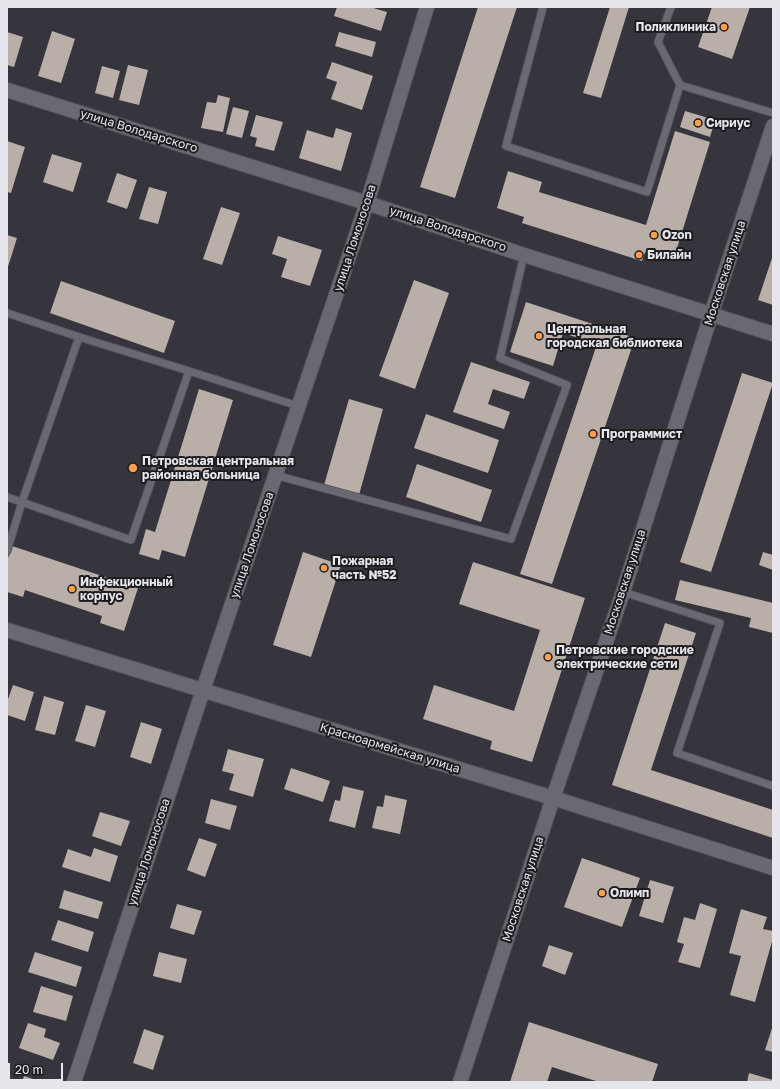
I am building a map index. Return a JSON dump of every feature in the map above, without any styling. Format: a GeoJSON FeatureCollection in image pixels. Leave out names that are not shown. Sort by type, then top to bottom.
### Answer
{"type":"FeatureCollection","features":[{"type":"Feature","properties":{"kind":"street","name":"улица Ломоносова"},"geometry":{"type":"LineString","coordinates":[[74,1082],[203,690],[367,203],[427,7]]}},
{"type":"Feature","properties":{"kind":"street","name":"улица Володарского"},"geometry":{"type":"LineString","coordinates":[[7,90],[367,203],[524,255],[773,334]]}},
{"type":"Feature","properties":{"kind":"street","name":"Московская улица"},"geometry":{"type":"LineString","coordinates":[[460,1082],[622,592],[773,126]]}},
{"type":"Feature","properties":{"kind":"street","name":"Красноармейская улица"},"geometry":{"type":"LineString","coordinates":[[7,630],[553,798],[773,868]]}},
{"type":"Feature","properties":{"kind":"lane"},"geometry":{"type":"LineString","coordinates":[[543,7],[506,146],[647,192],[680,85],[658,42],[671,7]]}},
{"type":"Feature","properties":{"kind":"lane"},"geometry":{"type":"LineString","coordinates":[[680,85],[773,113]]}},
{"type":"Feature","properties":{"kind":"lane"},"geometry":{"type":"LineString","coordinates":[[275,475],[511,539],[567,385],[500,358],[524,255]]}},
{"type":"Feature","properties":{"kind":"lane"},"geometry":{"type":"LineString","coordinates":[[7,313],[298,406]]}},
{"type":"Feature","properties":{"kind":"lane"},"geometry":{"type":"LineString","coordinates":[[7,551],[22,502],[79,337]]}},
{"type":"Feature","properties":{"kind":"lane"},"geometry":{"type":"LineString","coordinates":[[7,497],[131,540],[189,371]]}},
{"type":"Feature","properties":{"kind":"lane"},"geometry":{"type":"LineString","coordinates":[[622,592],[720,623],[677,754],[773,786]]}},
{"type":"Feature","properties":{"kind":"building"},"geometry":{"type":"Polygon","coordinates":[[[337,7],[370,7],[387,12],[381,31],[334,16],[337,7]]]}},
{"type":"Feature","properties":{"kind":"building"},"geometry":{"type":"Polygon","coordinates":[[[478,7],[517,7],[455,198],[420,187],[478,7]]]}},
{"type":"Feature","properties":{"kind":"building"},"geometry":{"type":"Polygon","coordinates":[[[610,7],[629,7],[601,98],[583,93],[610,7]]]}},
{"type":"Feature","properties":{"kind":"building","name":"Поликлиника"},"geometry":{"type":"Polygon","coordinates":[[[712,7],[750,7],[732,59],[698,47],[712,7]]]}},
{"type":"Feature","properties":{"kind":"building"},"geometry":{"type":"Polygon","coordinates":[[[52,31],[75,39],[61,83],[38,76],[52,31]]]}},
{"type":"Feature","properties":{"kind":"building"},"geometry":{"type":"Polygon","coordinates":[[[7,32],[23,37],[14,67],[7,65],[7,32]]]}},
{"type":"Feature","properties":{"kind":"building"},"geometry":{"type":"Polygon","coordinates":[[[339,32],[376,42],[372,57],[335,46],[339,32]]]}},
{"type":"Feature","properties":{"kind":"building"},"geometry":{"type":"Polygon","coordinates":[[[332,62],[373,76],[362,110],[331,99],[337,82],[326,78],[332,62]]]}},
{"type":"Feature","properties":{"kind":"building"},"geometry":{"type":"Polygon","coordinates":[[[128,65],[148,70],[139,105],[119,100],[128,65]]]}},
{"type":"Feature","properties":{"kind":"building"},"geometry":{"type":"Polygon","coordinates":[[[102,66],[120,71],[113,98],[95,93],[102,66]]]}},
{"type":"Feature","properties":{"kind":"building"},"geometry":{"type":"Polygon","coordinates":[[[218,95],[230,98],[223,132],[201,128],[207,102],[216,103],[218,95]]]}},
{"type":"Feature","properties":{"kind":"building"},"geometry":{"type":"Polygon","coordinates":[[[233,107],[249,111],[242,138],[226,134],[233,107]]]}},
{"type":"Feature","properties":{"kind":"building","name":"Сириус"},"geometry":{"type":"Polygon","coordinates":[[[685,111],[715,120],[710,137],[680,127],[685,111]]]}},
{"type":"Feature","properties":{"kind":"building"},"geometry":{"type":"Polygon","coordinates":[[[256,115],[283,122],[274,151],[255,146],[257,138],[250,136],[256,115]]]}},
{"type":"Feature","properties":{"kind":"building"},"geometry":{"type":"Polygon","coordinates":[[[336,128],[352,133],[341,171],[299,158],[307,130],[333,138],[336,128]]]}},
{"type":"Feature","properties":{"kind":"building"},"geometry":{"type":"Polygon","coordinates":[[[675,131],[710,142],[673,261],[645,252],[642,261],[522,223],[524,217],[497,208],[508,171],[542,182],[539,192],[646,225],[675,131]]]}},
{"type":"Feature","properties":{"kind":"building"},"geometry":{"type":"Polygon","coordinates":[[[7,141],[25,147],[11,193],[7,192],[7,141]]]}},
{"type":"Feature","properties":{"kind":"building"},"geometry":{"type":"Polygon","coordinates":[[[52,154],[82,163],[73,192],[43,182],[52,154]]]}},
{"type":"Feature","properties":{"kind":"building"},"geometry":{"type":"Polygon","coordinates":[[[117,173],[137,180],[127,209],[107,202],[117,173]]]}},
{"type":"Feature","properties":{"kind":"building"},"geometry":{"type":"Polygon","coordinates":[[[149,187],[167,192],[158,224],[139,219],[149,187]]]}},
{"type":"Feature","properties":{"kind":"building"},"geometry":{"type":"Polygon","coordinates":[[[221,207],[240,213],[222,265],[203,259],[221,207]]]}},
{"type":"Feature","properties":{"kind":"building"},"geometry":{"type":"Polygon","coordinates":[[[7,235],[17,238],[7,270],[7,235]]]}},
{"type":"Feature","properties":{"kind":"building"},"geometry":{"type":"Polygon","coordinates":[[[278,236],[322,250],[310,286],[281,277],[287,259],[272,254],[278,236]]]}},
{"type":"Feature","properties":{"kind":"building"},"geometry":{"type":"Polygon","coordinates":[[[773,255],[773,305],[758,300],[773,255]]]}},
{"type":"Feature","properties":{"kind":"building"},"geometry":{"type":"Polygon","coordinates":[[[414,280],[449,293],[415,389],[379,376],[414,280]]]}},
{"type":"Feature","properties":{"kind":"building"},"geometry":{"type":"Polygon","coordinates":[[[61,281],[175,321],[164,353],[50,313],[61,281]]]}},
{"type":"Feature","properties":{"kind":"building"},"geometry":{"type":"Polygon","coordinates":[[[526,302],[635,338],[552,584],[520,574],[597,344],[563,333],[553,366],[510,352],[526,302]]]}},
{"type":"Feature","properties":{"kind":"building"},"geometry":{"type":"Polygon","coordinates":[[[471,362],[530,382],[524,399],[493,389],[488,404],[510,412],[504,429],[453,412],[471,362]]]}},
{"type":"Feature","properties":{"kind":"building"},"geometry":{"type":"Polygon","coordinates":[[[742,373],[773,383],[711,572],[680,562],[742,373]]]}},
{"type":"Feature","properties":{"kind":"building"},"geometry":{"type":"Polygon","coordinates":[[[199,389],[233,400],[185,557],[162,550],[159,560],[139,554],[146,529],[155,532],[199,389]]]}},
{"type":"Feature","properties":{"kind":"building"},"geometry":{"type":"Polygon","coordinates":[[[349,399],[383,409],[359,495],[324,485],[349,399]]]}},
{"type":"Feature","properties":{"kind":"building"},"geometry":{"type":"Polygon","coordinates":[[[426,414],[499,440],[488,473],[414,448],[426,414]]]}},
{"type":"Feature","properties":{"kind":"building"},"geometry":{"type":"Polygon","coordinates":[[[417,464],[492,490],[481,522],[406,497],[417,464]]]}},
{"type":"Feature","properties":{"kind":"building","name":"Инфекционный корпус"},"geometry":{"type":"Polygon","coordinates":[[[12,546],[138,588],[124,631],[100,623],[102,616],[25,590],[23,597],[7,592],[7,561],[12,546]]]}},
{"type":"Feature","properties":{"kind":"building"},"geometry":{"type":"Polygon","coordinates":[[[303,552],[341,565],[311,657],[273,645],[303,552]]]}},
{"type":"Feature","properties":{"kind":"building"},"geometry":{"type":"Polygon","coordinates":[[[763,552],[773,555],[773,570],[759,565],[763,552]]]}},
{"type":"Feature","properties":{"kind":"building","name":"Петровские городские электрические сети"},"geometry":{"type":"Polygon","coordinates":[[[473,562],[585,598],[532,762],[490,749],[492,741],[423,719],[434,685],[514,711],[540,630],[459,604],[473,562]]]}},
{"type":"Feature","properties":{"kind":"building"},"geometry":{"type":"Polygon","coordinates":[[[680,580],[773,603],[773,633],[749,627],[751,618],[675,600],[680,580]]]}},
{"type":"Feature","properties":{"kind":"building"},"geometry":{"type":"Polygon","coordinates":[[[665,623],[696,633],[651,770],[773,810],[773,838],[612,785],[665,623]]]}},
{"type":"Feature","properties":{"kind":"building"},"geometry":{"type":"Polygon","coordinates":[[[13,685],[34,692],[25,721],[7,715],[7,702],[13,685]]]}},
{"type":"Feature","properties":{"kind":"building"},"geometry":{"type":"Polygon","coordinates":[[[44,696],[64,702],[55,735],[35,730],[44,696]]]}},
{"type":"Feature","properties":{"kind":"building"},"geometry":{"type":"Polygon","coordinates":[[[86,705],[106,711],[95,747],[75,741],[86,705]]]}},
{"type":"Feature","properties":{"kind":"building"},"geometry":{"type":"Polygon","coordinates":[[[141,722],[162,729],[151,764],[130,757],[141,722]]]}},
{"type":"Feature","properties":{"kind":"building"},"geometry":{"type":"Polygon","coordinates":[[[228,749],[264,759],[253,797],[229,790],[234,774],[222,771],[228,749]]]}},
{"type":"Feature","properties":{"kind":"building"},"geometry":{"type":"Polygon","coordinates":[[[291,768],[330,781],[323,802],[284,789],[291,768]]]}},
{"type":"Feature","properties":{"kind":"building"},"geometry":{"type":"Polygon","coordinates":[[[343,786],[364,791],[355,828],[329,821],[335,800],[340,801],[343,786]]]}},
{"type":"Feature","properties":{"kind":"building"},"geometry":{"type":"Polygon","coordinates":[[[385,795],[407,800],[400,834],[372,828],[377,806],[383,807],[385,795]]]}},
{"type":"Feature","properties":{"kind":"building"},"geometry":{"type":"Polygon","coordinates":[[[211,799],[237,806],[230,830],[205,823],[211,799]]]}},
{"type":"Feature","properties":{"kind":"building"},"geometry":{"type":"Polygon","coordinates":[[[100,812],[130,821],[121,846],[92,836],[100,812]]]}},
{"type":"Feature","properties":{"kind":"building"},"geometry":{"type":"Polygon","coordinates":[[[199,838],[217,844],[205,877],[187,870],[199,838]]]}},
{"type":"Feature","properties":{"kind":"building"},"geometry":{"type":"Polygon","coordinates":[[[94,848],[118,856],[110,882],[62,867],[68,849],[91,857],[94,848]]]}},
{"type":"Feature","properties":{"kind":"building","name":"Олимп"},"geometry":{"type":"Polygon","coordinates":[[[582,858],[640,878],[622,927],[564,907],[582,858]]]}},
{"type":"Feature","properties":{"kind":"building"},"geometry":{"type":"Polygon","coordinates":[[[650,880],[674,887],[663,923],[639,916],[650,880]]]}},
{"type":"Feature","properties":{"kind":"building"},"geometry":{"type":"Polygon","coordinates":[[[64,890],[103,902],[98,919],[59,908],[64,890]]]}},
{"type":"Feature","properties":{"kind":"building"},"geometry":{"type":"Polygon","coordinates":[[[700,903],[717,909],[700,968],[678,962],[684,944],[677,942],[684,917],[695,920],[700,903]]]}},
{"type":"Feature","properties":{"kind":"building"},"geometry":{"type":"Polygon","coordinates":[[[177,904],[202,911],[194,935],[170,928],[177,904]]]}},
{"type":"Feature","properties":{"kind":"building"},"geometry":{"type":"Polygon","coordinates":[[[741,909],[767,917],[763,929],[773,931],[773,938],[755,1002],[730,995],[741,956],[729,953],[741,909]]]}},
{"type":"Feature","properties":{"kind":"building"},"geometry":{"type":"Polygon","coordinates":[[[58,920],[94,932],[88,952],[51,940],[58,920]]]}},
{"type":"Feature","properties":{"kind":"building"},"geometry":{"type":"Polygon","coordinates":[[[549,945],[573,953],[565,975],[542,966],[549,945]]]}},
{"type":"Feature","properties":{"kind":"building"},"geometry":{"type":"Polygon","coordinates":[[[35,952],[82,967],[76,987],[28,972],[35,952]]]}},
{"type":"Feature","properties":{"kind":"building"},"geometry":{"type":"Polygon","coordinates":[[[159,952],[187,959],[181,983],[153,976],[159,952]]]}},
{"type":"Feature","properties":{"kind":"building"},"geometry":{"type":"Polygon","coordinates":[[[41,986],[73,996],[66,1021],[33,1012],[41,986]]]}},
{"type":"Feature","properties":{"kind":"building"},"geometry":{"type":"Polygon","coordinates":[[[529,1022],[658,1064],[652,1082],[599,1082],[552,1067],[547,1082],[510,1082],[529,1022]]]}},
{"type":"Feature","properties":{"kind":"building"},"geometry":{"type":"Polygon","coordinates":[[[28,1023],[46,1029],[44,1037],[60,1043],[53,1060],[19,1048],[28,1023]]]}},
{"type":"Feature","properties":{"kind":"building"},"geometry":{"type":"Polygon","coordinates":[[[773,1025],[773,1052],[765,1050],[773,1025]]]}},
{"type":"Feature","properties":{"kind":"building"},"geometry":{"type":"Polygon","coordinates":[[[144,1029],[164,1036],[153,1070],[133,1063],[144,1029]]]}},
{"type":"Feature","properties":{"kind":"building"},"geometry":{"type":"Polygon","coordinates":[[[749,1073],[773,1080],[773,1082],[747,1082],[749,1073]]]}},
{"type":"Feature","properties":{"kind":"building"},"geometry":{"type":"Polygon","coordinates":[[[24,1076],[42,1082],[22,1082],[24,1076]]]}},
{"type":"Feature","properties":{"kind":"place","name":"Поликлиника"},"geometry":{"type":"Point","coordinates":[724,27]}},
{"type":"Feature","properties":{"kind":"place","name":"Сириус"},"geometry":{"type":"Point","coordinates":[698,123]}},
{"type":"Feature","properties":{"kind":"place","name":"Ozon"},"geometry":{"type":"Point","coordinates":[654,235]}},
{"type":"Feature","properties":{"kind":"place","name":"Билайн"},"geometry":{"type":"Point","coordinates":[639,255]}},
{"type":"Feature","properties":{"kind":"place","name":"Центральная городская библиотека"},"geometry":{"type":"Point","coordinates":[539,336]}},
{"type":"Feature","properties":{"kind":"place","name":"Программист"},"geometry":{"type":"Point","coordinates":[593,434]}},
{"type":"Feature","properties":{"kind":"place","name":"Петровская центральная районная больница"},"geometry":{"type":"Point","coordinates":[133,468]}},
{"type":"Feature","properties":{"kind":"place","name":"Пожарная часть №52"},"geometry":{"type":"Point","coordinates":[324,568]}},
{"type":"Feature","properties":{"kind":"place","name":"Инфекционный корпус"},"geometry":{"type":"Point","coordinates":[72,589]}},
{"type":"Feature","properties":{"kind":"place","name":"Петровские городские электрические сети"},"geometry":{"type":"Point","coordinates":[548,657]}},
{"type":"Feature","properties":{"kind":"place","name":"Олимп"},"geometry":{"type":"Point","coordinates":[602,893]}}]}
